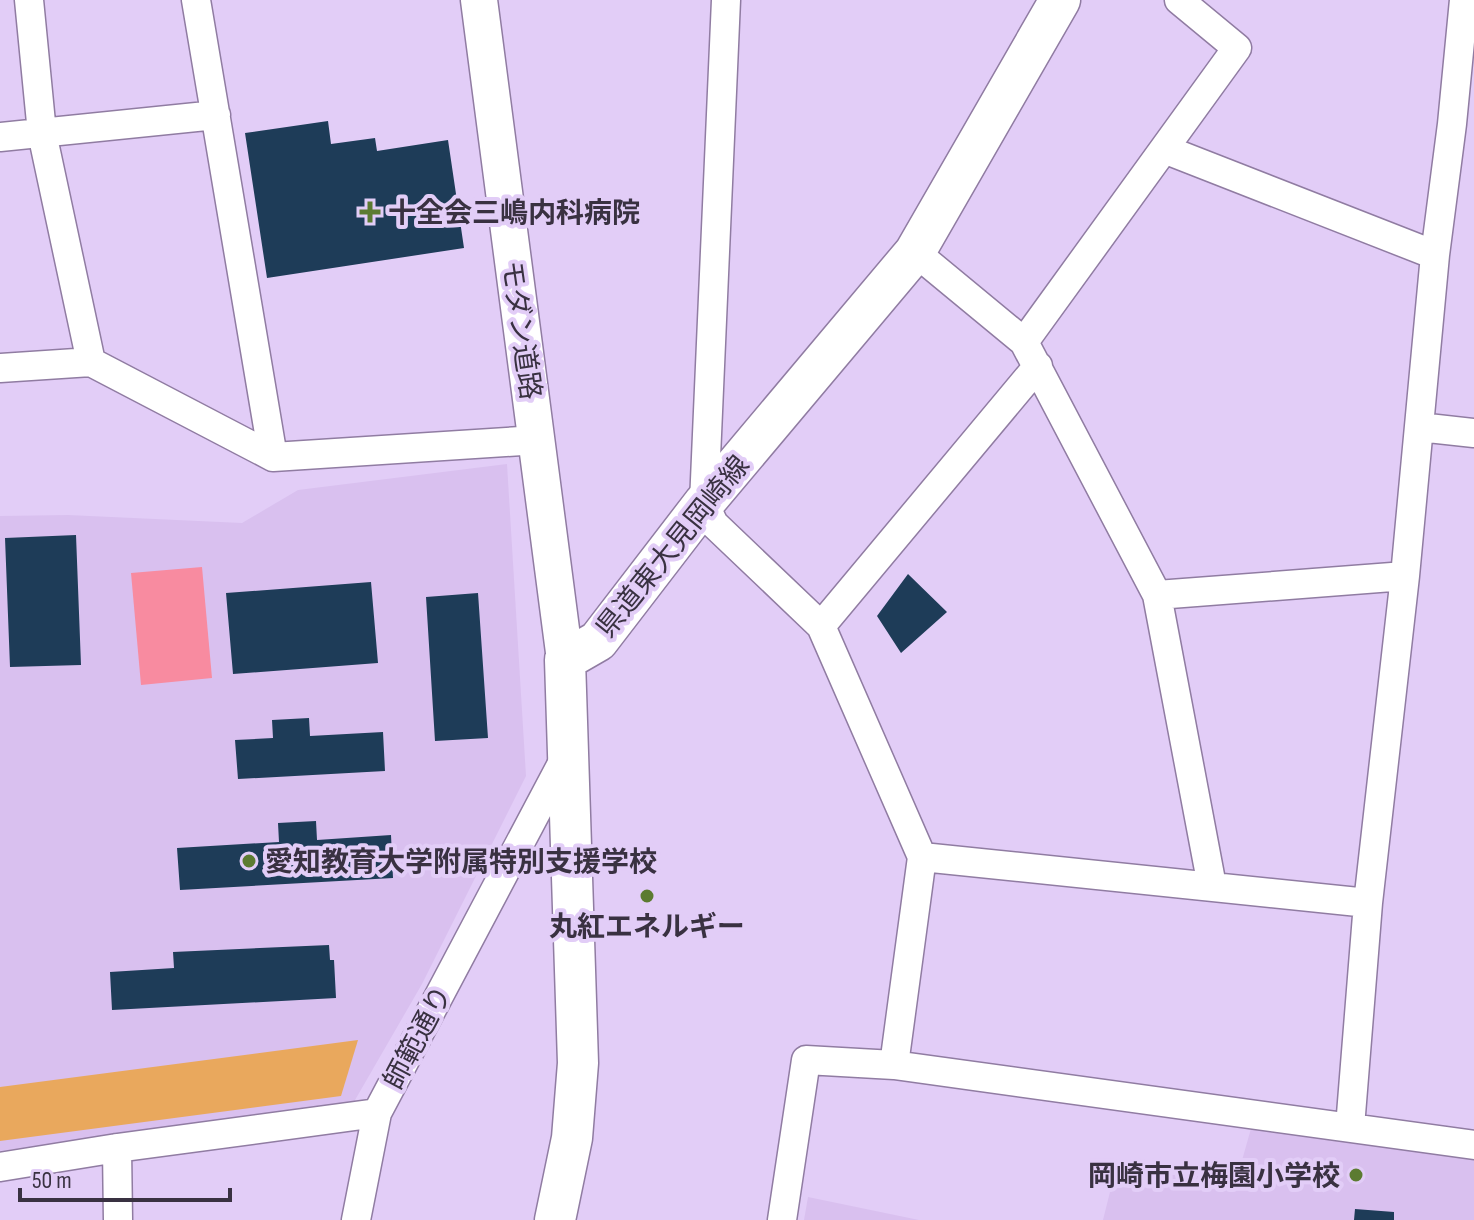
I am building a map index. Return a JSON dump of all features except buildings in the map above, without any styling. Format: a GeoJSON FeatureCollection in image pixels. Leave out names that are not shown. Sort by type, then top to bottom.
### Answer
{"type":"FeatureCollection","features":[{"type":"Feature","properties":{"kind":"main road","name":"県道東大見岡崎線"},"geometry":{"type":"LineString","coordinates":[[565,660],[598,641],[704,503],[915,252],[1060,0]]}},
{"type":"Feature","properties":{"kind":"main road"},"geometry":{"type":"LineString","coordinates":[[555,1220],[572,1138],[578,1063],[565,660]]}},
{"type":"Feature","properties":{"kind":"street"},"geometry":{"type":"LineString","coordinates":[[29,0],[42,133],[91,362]]}},
{"type":"Feature","properties":{"kind":"street"},"geometry":{"type":"LineString","coordinates":[[196,0],[273,457]]}},
{"type":"Feature","properties":{"kind":"street","name":"モダン道路"},"geometry":{"type":"LineString","coordinates":[[479,0],[565,660]]}},
{"type":"Feature","properties":{"kind":"street"},"geometry":{"type":"LineString","coordinates":[[726,0],[704,503],[714,524],[821,626],[922,857],[894,1065]]}},
{"type":"Feature","properties":{"kind":"street"},"geometry":{"type":"LineString","coordinates":[[821,626],[1031,354],[1164,149],[1237,48],[1179,0]]}},
{"type":"Feature","properties":{"kind":"street"},"geometry":{"type":"LineString","coordinates":[[1350,1127],[1368,903],[1464,0]]}},
{"type":"Feature","properties":{"kind":"street"},"geometry":{"type":"LineString","coordinates":[[0,137],[216,115]]}},
{"type":"Feature","properties":{"kind":"street"},"geometry":{"type":"LineString","coordinates":[[1164,149],[1435,255]]}},
{"type":"Feature","properties":{"kind":"street"},"geometry":{"type":"LineString","coordinates":[[915,252],[1031,354],[1157,595],[1212,886]]}},
{"type":"Feature","properties":{"kind":"street"},"geometry":{"type":"LineString","coordinates":[[0,368],[91,362],[273,457],[537,440]]}},
{"type":"Feature","properties":{"kind":"street"},"geometry":{"type":"LineString","coordinates":[[1419,427],[1474,433]]}},
{"type":"Feature","properties":{"kind":"street"},"geometry":{"type":"LineString","coordinates":[[1157,595],[1405,576]]}},
{"type":"Feature","properties":{"kind":"street","name":"師範通り"},"geometry":{"type":"LineString","coordinates":[[0,1167],[377,1113],[568,752]]}},
{"type":"Feature","properties":{"kind":"street"},"geometry":{"type":"LineString","coordinates":[[922,857],[1368,903]]}},
{"type":"Feature","properties":{"kind":"street"},"geometry":{"type":"LineString","coordinates":[[782,1220],[806,1060],[894,1065],[1474,1145]]}},
{"type":"Feature","properties":{"kind":"street"},"geometry":{"type":"LineString","coordinates":[[356,1220],[377,1113]]}},
{"type":"Feature","properties":{"kind":"street"},"geometry":{"type":"LineString","coordinates":[[117,1148],[118,1220]]}},
{"type":"Feature","properties":{"kind":"shaded area"},"geometry":{"type":"Polygon","coordinates":[[[507,464],[526,776],[422,984],[351,1107],[0,1151],[0,516],[68,515],[242,523],[298,490],[507,464]]]}},
{"type":"Feature","properties":{"kind":"shaded area"},"geometry":{"type":"Polygon","coordinates":[[[202,567],[212,678],[141,685],[131,573],[202,567]]]}},
{"type":"Feature","properties":{"kind":"shaded area"},"geometry":{"type":"Polygon","coordinates":[[[358,1040],[341,1096],[0,1141],[0,1087],[358,1040]]]}},
{"type":"Feature","properties":{"kind":"shaded area","name":"岡崎市立梅園小学校"},"geometry":{"type":"Polygon","coordinates":[[[1252,1125],[1474,1153],[1474,1220],[1103,1220],[1115,1172],[1237,1178],[1252,1125]]]}},
{"type":"Feature","properties":{"kind":"shaded area"},"geometry":{"type":"Polygon","coordinates":[[[808,1197],[919,1220],[804,1220],[808,1197]]]}},
{"type":"Feature","properties":{"kind":"place","name":"十全会三嶋内科病院"},"geometry":{"type":"Point","coordinates":[370,212]}},
{"type":"Feature","properties":{"kind":"place","name":"愛知教育大学附属特別支援学校"},"geometry":{"type":"Point","coordinates":[249,861]}},
{"type":"Feature","properties":{"kind":"place","name":"丸紅エネルギー"},"geometry":{"type":"Point","coordinates":[647,896]}},
{"type":"Feature","properties":{"kind":"place","name":"岡崎市立梅園小学校"},"geometry":{"type":"Point","coordinates":[1356,1175]}}]}
